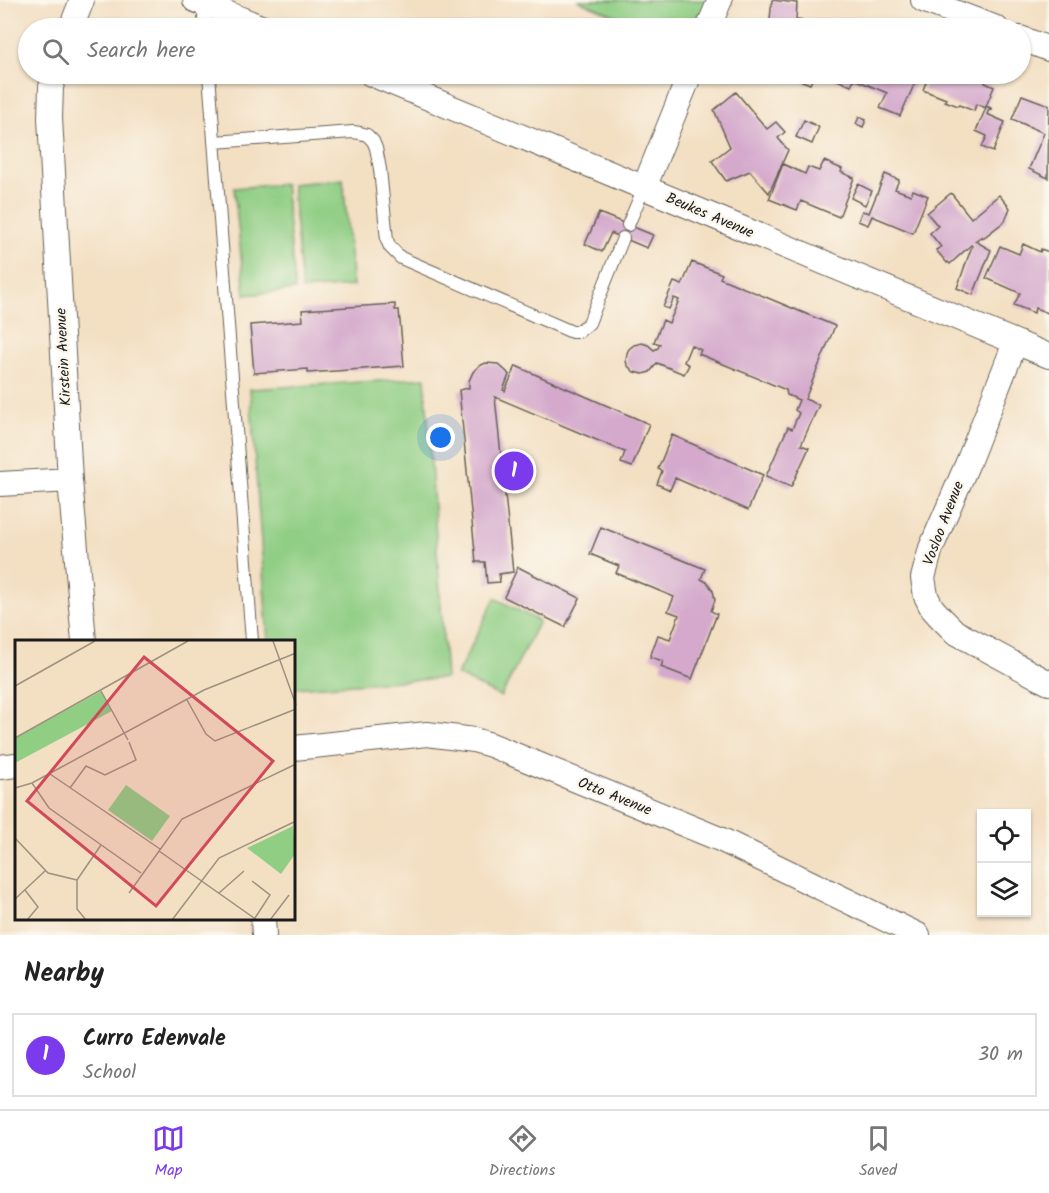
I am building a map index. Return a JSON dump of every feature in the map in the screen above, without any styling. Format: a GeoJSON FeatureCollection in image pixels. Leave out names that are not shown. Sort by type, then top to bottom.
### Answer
{"type":"FeatureCollection","features":[{"type":"Feature","properties":{"kind":"street"},"geometry":{"type":"LineString","coordinates":[[75,18],[82,0]]}},
{"type":"Feature","properties":{"kind":"street"},"geometry":{"type":"LineString","coordinates":[[712,18],[720,0]]}},
{"type":"Feature","properties":{"kind":"street"},"geometry":{"type":"LineString","coordinates":[[923,0],[970,18]]}},
{"type":"Feature","properties":{"kind":"street"},"geometry":{"type":"LineString","coordinates":[[199,2],[238,18]]}},
{"type":"Feature","properties":{"kind":"street"},"geometry":{"type":"LineString","coordinates":[[1031,42],[1049,49]]}},
{"type":"Feature","properties":{"kind":"street","name":"Kirstein Avenue"},"geometry":{"type":"LineString","coordinates":[[52,84],[50,118],[70,480],[84,640]]}},
{"type":"Feature","properties":{"kind":"street","name":"Beukes Avenue"},"geometry":{"type":"LineString","coordinates":[[395,84],[1049,356]]}},
{"type":"Feature","properties":{"kind":"street"},"geometry":{"type":"LineString","coordinates":[[644,188],[686,84]]}},
{"type":"Feature","properties":{"kind":"street","name":"Vosloo Avenue"},"geometry":{"type":"LineString","coordinates":[[1015,343],[931,548],[923,578],[926,596],[932,608],[955,632],[1049,682]]}},
{"type":"Feature","properties":{"kind":"street"},"geometry":{"type":"LineString","coordinates":[[0,484],[70,480]]}},
{"type":"Feature","properties":{"kind":"street","name":"Otto Avenue"},"geometry":{"type":"LineString","coordinates":[[296,748],[427,734],[474,740],[491,745],[722,840],[918,935]]}},
{"type":"Feature","properties":{"kind":"street"},"geometry":{"type":"LineString","coordinates":[[0,767],[15,765]]}},
{"type":"Feature","properties":{"kind":"street"},"geometry":{"type":"LineString","coordinates":[[263,920],[264,935]]}},
{"type":"Feature","properties":{"kind":"lane"},"geometry":{"type":"LineString","coordinates":[[199,2],[203,18]]}},
{"type":"Feature","properties":{"kind":"lane"},"geometry":{"type":"LineString","coordinates":[[210,84],[252,640]]}},
{"type":"Feature","properties":{"kind":"lane"},"geometry":{"type":"LineString","coordinates":[[214,142],[353,132],[367,135],[376,148],[387,240],[394,252],[401,258],[572,332],[578,332],[589,323],[623,238]]}},
{"type":"Feature","properties":{"kind":"lane"},"geometry":{"type":"LineString","coordinates":[[628,225],[644,188]]}},
{"type":"Feature","properties":{"kind":"green space"},"geometry":{"type":"Polygon","coordinates":[[[577,0],[719,0],[711,18],[621,18],[577,0]]]}},
{"type":"Feature","properties":{"kind":"green space"},"geometry":{"type":"Polygon","coordinates":[[[343,179],[353,286],[302,290],[292,184],[343,179]]]}},
{"type":"Feature","properties":{"kind":"green space"},"geometry":{"type":"Polygon","coordinates":[[[285,184],[295,290],[245,295],[234,188],[285,184]]]}},
{"type":"Feature","properties":{"kind":"green space"},"geometry":{"type":"Polygon","coordinates":[[[425,378],[446,678],[296,688],[296,640],[268,640],[250,389],[425,378]]]}},
{"type":"Feature","properties":{"kind":"green space"},"geometry":{"type":"Polygon","coordinates":[[[495,598],[539,621],[501,697],[457,675],[495,598]]]}},
{"type":"Feature","properties":{"kind":"building"},"geometry":{"type":"Polygon","coordinates":[[[772,0],[797,3],[796,18],[770,18],[772,0]]]}},
{"type":"Feature","properties":{"kind":"building"},"geometry":{"type":"Polygon","coordinates":[[[866,84],[914,84],[900,116],[880,108],[887,93],[866,84]]]}},
{"type":"Feature","properties":{"kind":"building"},"geometry":{"type":"Polygon","coordinates":[[[925,84],[987,84],[994,87],[986,106],[991,108],[987,114],[1005,122],[993,152],[982,147],[987,136],[976,131],[986,108],[976,104],[974,111],[923,90],[925,84]]]}},
{"type":"Feature","properties":{"kind":"building"},"geometry":{"type":"Polygon","coordinates":[[[736,92],[767,129],[776,122],[785,132],[778,138],[788,150],[769,193],[750,171],[726,181],[712,161],[730,147],[714,110],[736,92]]]}},
{"type":"Feature","properties":{"kind":"building"},"geometry":{"type":"Polygon","coordinates":[[[1022,95],[1049,105],[1048,178],[1029,169],[1044,133],[1012,119],[1022,95]]]}},
{"type":"Feature","properties":{"kind":"building"},"geometry":{"type":"Polygon","coordinates":[[[859,117],[866,120],[863,127],[856,124],[859,117]]]}},
{"type":"Feature","properties":{"kind":"building"},"geometry":{"type":"Polygon","coordinates":[[[804,120],[819,127],[812,144],[796,137],[804,120]]]}},
{"type":"Feature","properties":{"kind":"building"},"geometry":{"type":"Polygon","coordinates":[[[824,161],[842,169],[841,172],[854,178],[839,217],[801,201],[797,210],[769,199],[783,164],[805,174],[808,167],[819,171],[824,161]]]}},
{"type":"Feature","properties":{"kind":"building"},"geometry":{"type":"Polygon","coordinates":[[[885,174],[899,180],[895,189],[911,195],[913,190],[928,196],[913,233],[872,216],[868,225],[858,221],[862,211],[869,213],[885,174]]]}},
{"type":"Feature","properties":{"kind":"building"},"geometry":{"type":"Polygon","coordinates":[[[858,184],[872,191],[865,205],[851,198],[858,184]]]}},
{"type":"Feature","properties":{"kind":"building"},"geometry":{"type":"Polygon","coordinates":[[[951,193],[971,218],[999,195],[1010,208],[1005,221],[983,238],[982,236],[975,241],[991,250],[973,295],[957,288],[972,246],[950,264],[936,250],[941,247],[930,233],[938,226],[927,213],[951,193]]]}},
{"type":"Feature","properties":{"kind":"building"},"geometry":{"type":"Polygon","coordinates":[[[599,213],[653,235],[647,248],[611,233],[602,252],[585,244],[599,213]]]}},
{"type":"Feature","properties":{"kind":"building"},"geometry":{"type":"Polygon","coordinates":[[[1023,244],[1040,252],[1041,249],[1049,252],[1048,313],[1035,308],[1034,313],[1014,305],[1020,293],[986,278],[1000,246],[1019,254],[1023,244]]]}},
{"type":"Feature","properties":{"kind":"building"},"geometry":{"type":"Polygon","coordinates":[[[692,262],[722,274],[720,278],[835,326],[805,399],[819,405],[801,445],[809,448],[791,487],[766,476],[788,427],[792,429],[799,413],[795,410],[799,400],[787,395],[786,390],[699,354],[701,350],[691,345],[684,362],[689,365],[684,374],[657,363],[650,372],[643,374],[634,372],[627,365],[627,353],[634,345],[642,343],[654,350],[658,348],[660,344],[654,342],[663,320],[669,323],[679,300],[674,298],[669,309],[663,307],[674,282],[682,285],[692,262]]]}},
{"type":"Feature","properties":{"kind":"building"},"geometry":{"type":"Polygon","coordinates":[[[395,304],[395,310],[399,310],[404,366],[308,373],[308,369],[254,373],[250,325],[303,321],[302,310],[395,304]]]}},
{"type":"Feature","properties":{"kind":"building"},"geometry":{"type":"Polygon","coordinates":[[[486,363],[498,364],[507,372],[509,375],[503,390],[505,391],[516,366],[649,424],[632,467],[621,463],[625,452],[495,397],[513,572],[499,574],[500,582],[487,583],[485,562],[476,562],[459,390],[469,388],[473,372],[486,363]]]}},
{"type":"Feature","properties":{"kind":"building"},"geometry":{"type":"Polygon","coordinates":[[[672,435],[763,475],[748,510],[675,478],[670,490],[657,484],[662,471],[658,469],[672,435]]]}},
{"type":"Feature","properties":{"kind":"building"},"geometry":{"type":"Polygon","coordinates":[[[601,527],[705,569],[701,579],[708,583],[713,591],[715,600],[711,611],[717,614],[692,679],[661,667],[663,661],[650,657],[658,635],[670,639],[679,615],[668,611],[674,597],[616,573],[619,566],[590,554],[601,527]]]}},
{"type":"Feature","properties":{"kind":"building"},"geometry":{"type":"Polygon","coordinates":[[[518,567],[580,598],[565,627],[504,597],[518,567]]]}},
{"type":"Feature","properties":{"kind":"place","name":"Curro Edenvale"},"geometry":{"type":"Point","coordinates":[514,471]}}]}
